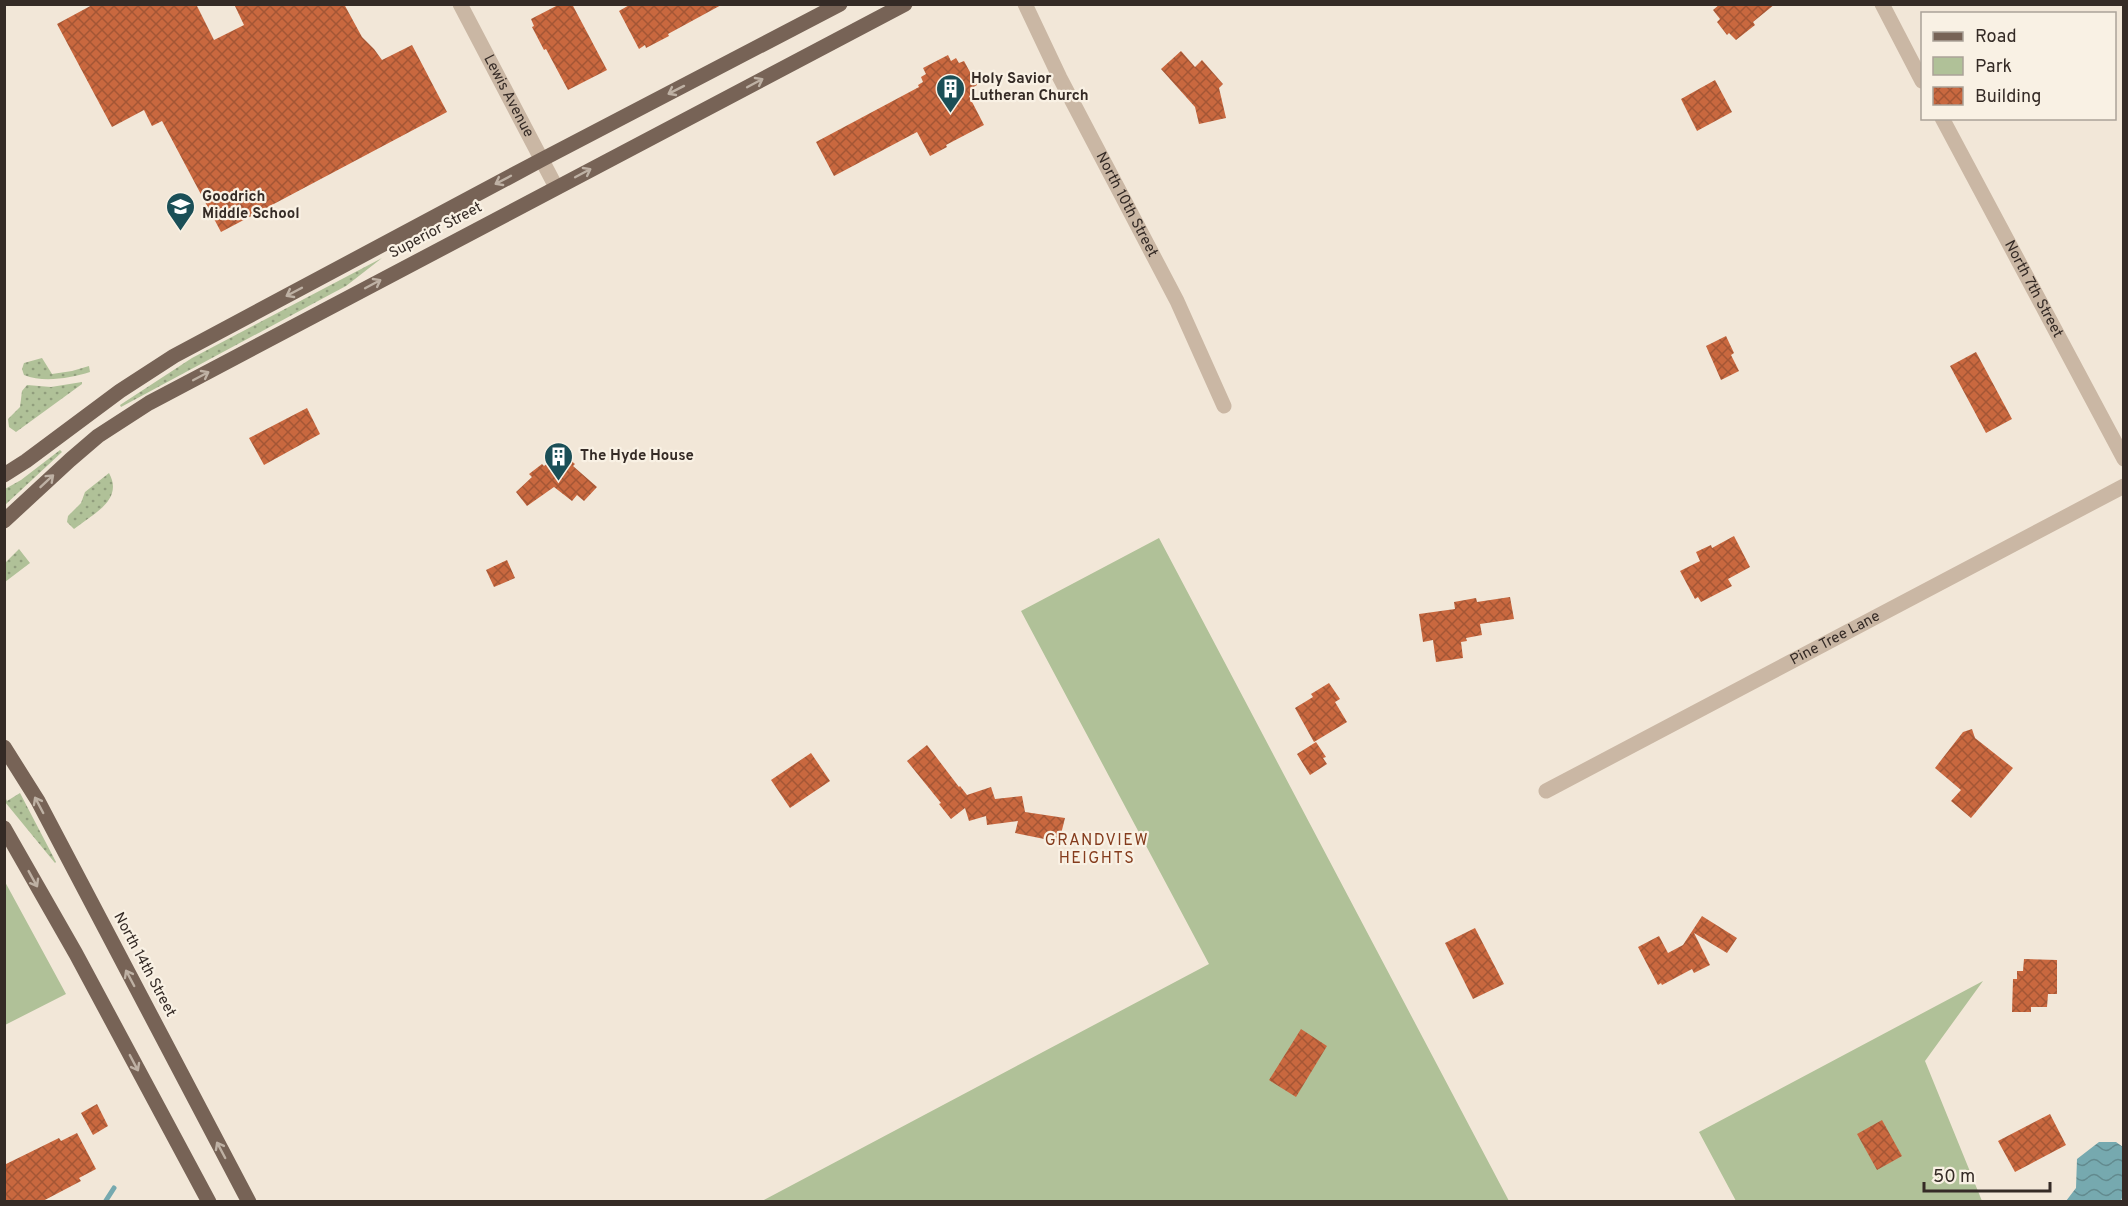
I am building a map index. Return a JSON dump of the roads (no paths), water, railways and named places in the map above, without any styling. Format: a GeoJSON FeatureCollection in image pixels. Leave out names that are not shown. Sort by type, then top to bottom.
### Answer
{"type":"FeatureCollection","features":[{"type":"Feature","properties":{"kind":"main road","name":"Superior Street"},"geometry":{"type":"LineString","coordinates":[[4,475],[120,391],[174,356],[840,4]]}},
{"type":"Feature","properties":{"kind":"main road","name":"Superior Street"},"geometry":{"type":"LineString","coordinates":[[4,521],[98,436],[149,403],[905,4]]}},
{"type":"Feature","properties":{"kind":"main road","name":"North 14th Street"},"geometry":{"type":"LineString","coordinates":[[4,747],[38,801],[249,1202]]}},
{"type":"Feature","properties":{"kind":"main road"},"geometry":{"type":"LineString","coordinates":[[4,828],[76,954],[209,1202]]}},
{"type":"Feature","properties":{"kind":"street","name":"Lewis Avenue"},"geometry":{"type":"LineString","coordinates":[[460,4],[556,187]]}},
{"type":"Feature","properties":{"kind":"street","name":"North 10th Street"},"geometry":{"type":"LineString","coordinates":[[1025,4],[1060,78],[1177,301],[1224,406]]}},
{"type":"Feature","properties":{"kind":"street"},"geometry":{"type":"LineString","coordinates":[[1882,4],[1921,77]]}},
{"type":"Feature","properties":{"kind":"street","name":"North 7th Street"},"geometry":{"type":"LineString","coordinates":[[1943,120],[2124,459]]}},
{"type":"Feature","properties":{"kind":"street","name":"Pine Tree Lane"},"geometry":{"type":"LineString","coordinates":[[1546,791],[2124,486]]}},
{"type":"Feature","properties":{"kind":"water"},"geometry":{"type":"Polygon","coordinates":[[[2099,1142],[2116,1142],[2123,1147],[2124,1191],[2121,1201],[2066,1201],[2076,1188],[2077,1159],[2099,1142]]]}},
{"type":"Feature","properties":{"kind":"waterway"},"geometry":{"type":"LineString","coordinates":[[105,1202],[114,1188]]}},
{"type":"Feature","properties":{"kind":"place","name":"Holy Savior Lutheran Church"},"geometry":{"type":"Point","coordinates":[950,114]}},
{"type":"Feature","properties":{"kind":"place","name":"Goodrich Middle School"},"geometry":{"type":"Point","coordinates":[181,232]}},
{"type":"Feature","properties":{"kind":"place","name":"The Hyde House"},"geometry":{"type":"Point","coordinates":[559,482]}},
{"type":"Feature","properties":{"kind":"district","name":"GRANDVIEW HEIGHTS"},"geometry":{"type":"Point","coordinates":[1097,850]}}]}
